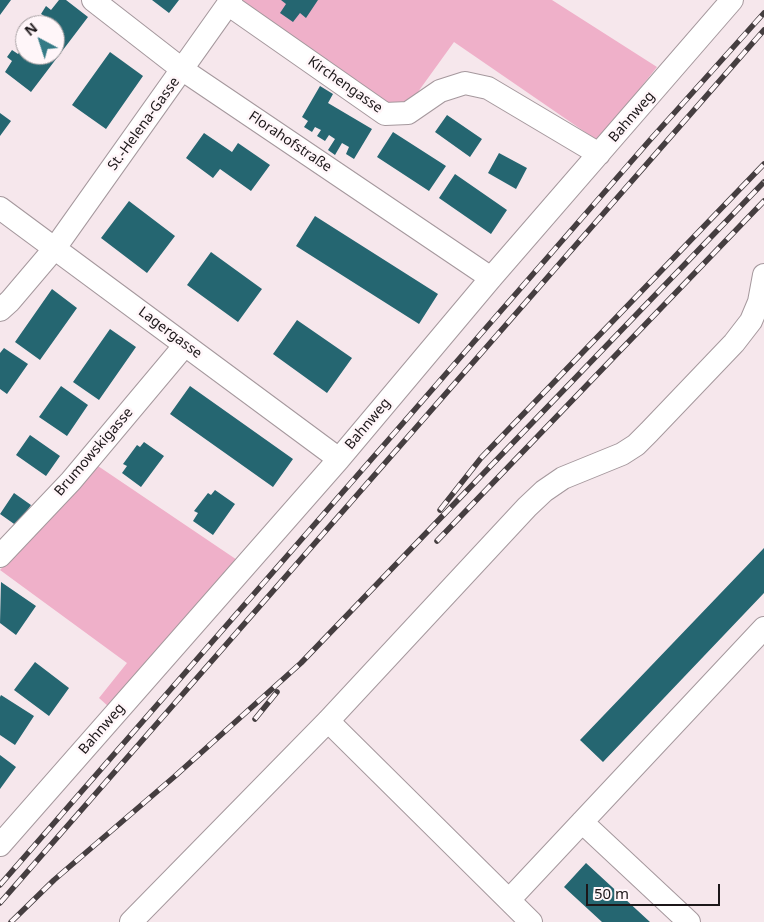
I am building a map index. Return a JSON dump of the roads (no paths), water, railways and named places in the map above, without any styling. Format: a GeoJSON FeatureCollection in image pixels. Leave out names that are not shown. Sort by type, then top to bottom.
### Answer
{"type":"FeatureCollection","features":[{"type":"Feature","properties":{"kind":"street","name":"Florahofstraße"},"geometry":{"type":"LineString","coordinates":[[94,0],[183,70],[491,278]]}},
{"type":"Feature","properties":{"kind":"street","name":"Bahnweg"},"geometry":{"type":"LineString","coordinates":[[0,845],[339,459],[491,278],[732,0]]}},
{"type":"Feature","properties":{"kind":"street","name":"St.-Helena-Gasse"},"geometry":{"type":"LineString","coordinates":[[0,310],[10,301],[55,248],[230,2]]}},
{"type":"Feature","properties":{"kind":"street","name":"Kirchengasse"},"geometry":{"type":"LineString","coordinates":[[230,2],[385,114],[408,113],[440,91],[464,83],[488,88],[599,154]]}},
{"type":"Feature","properties":{"kind":"street","name":"Lagergasse"},"geometry":{"type":"LineString","coordinates":[[0,208],[339,459]]}},
{"type":"Feature","properties":{"kind":"street"},"geometry":{"type":"LineString","coordinates":[[131,922],[328,721],[527,507],[544,491],[563,478],[622,454],[648,432],[734,343],[753,315],[759,302],[764,275]]}},
{"type":"Feature","properties":{"kind":"street","name":"Brumowskigasse"},"geometry":{"type":"LineString","coordinates":[[0,556],[71,481],[185,345]]}},
{"type":"Feature","properties":{"kind":"street"},"geometry":{"type":"LineString","coordinates":[[509,900],[764,628]]}},
{"type":"Feature","properties":{"kind":"street"},"geometry":{"type":"LineString","coordinates":[[328,721],[531,922]]}},
{"type":"Feature","properties":{"kind":"street"},"geometry":{"type":"LineString","coordinates":[[582,822],[689,922]]}},
{"type":"Feature","properties":{"kind":"railway"},"geometry":{"type":"LineString","coordinates":[[0,885],[650,140],[764,13]]}},
{"type":"Feature","properties":{"kind":"railway"},"geometry":{"type":"LineString","coordinates":[[0,903],[764,30]]}},
{"type":"Feature","properties":{"kind":"railway"},"geometry":{"type":"LineString","coordinates":[[440,510],[481,458],[764,164]]}},
{"type":"Feature","properties":{"kind":"railway"},"geometry":{"type":"LineString","coordinates":[[11,922],[54,880],[174,777],[301,663],[764,182]]}},
{"type":"Feature","properties":{"kind":"railway"},"geometry":{"type":"LineString","coordinates":[[437,541],[764,201]]}},
{"type":"Feature","properties":{"kind":"railway"},"geometry":{"type":"LineString","coordinates":[[255,719],[277,692]]}}]}
